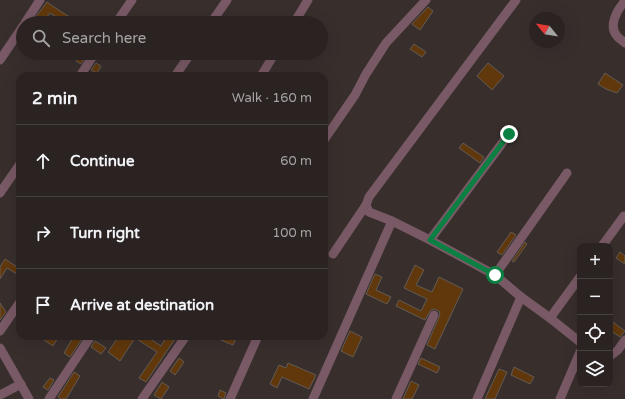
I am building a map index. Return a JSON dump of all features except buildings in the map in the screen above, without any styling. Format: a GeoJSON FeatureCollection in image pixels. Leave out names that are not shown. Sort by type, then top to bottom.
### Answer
{"type":"FeatureCollection","features":[{"type":"Feature","properties":{"kind":"street"},"geometry":{"type":"LineString","coordinates":[[30,16],[40,0]]}},
{"type":"Feature","properties":{"kind":"street"},"geometry":{"type":"LineString","coordinates":[[121,16],[132,0]]}},
{"type":"Feature","properties":{"kind":"street"},"geometry":{"type":"LineString","coordinates":[[216,16],[227,0]]}},
{"type":"Feature","properties":{"kind":"street"},"geometry":{"type":"LineString","coordinates":[[298,16],[308,0]]}},
{"type":"Feature","properties":{"kind":"street"},"geometry":{"type":"LineString","coordinates":[[328,134],[355,95],[366,74],[386,43],[426,0]]}},
{"type":"Feature","properties":{"kind":"street"},"geometry":{"type":"LineString","coordinates":[[333,254],[366,205],[369,197],[516,0]]}},
{"type":"Feature","properties":{"kind":"street"},"geometry":{"type":"LineString","coordinates":[[625,1],[614,18],[613,26],[616,36],[625,43]]}},
{"type":"Feature","properties":{"kind":"street"},"geometry":{"type":"LineString","coordinates":[[0,60],[16,36]]}},
{"type":"Feature","properties":{"kind":"street"},"geometry":{"type":"LineString","coordinates":[[83,72],[90,60]]}},
{"type":"Feature","properties":{"kind":"street"},"geometry":{"type":"LineString","coordinates":[[178,72],[186,60]]}},
{"type":"Feature","properties":{"kind":"street"},"geometry":{"type":"LineString","coordinates":[[263,72],[271,60]]}},
{"type":"Feature","properties":{"kind":"street"},"geometry":{"type":"LineString","coordinates":[[430,240],[509,134]]}},
{"type":"Feature","properties":{"kind":"street"},"geometry":{"type":"LineString","coordinates":[[0,193],[16,170]]}},
{"type":"Feature","properties":{"kind":"street"},"geometry":{"type":"LineString","coordinates":[[495,275],[566,174]]}},
{"type":"Feature","properties":{"kind":"street"},"geometry":{"type":"LineString","coordinates":[[366,205],[369,212],[392,221],[495,275],[577,340]]}},
{"type":"Feature","properties":{"kind":"street"},"geometry":{"type":"LineString","coordinates":[[604,243],[624,216]]}},
{"type":"Feature","properties":{"kind":"street"},"geometry":{"type":"LineString","coordinates":[[313,399],[392,221]]}},
{"type":"Feature","properties":{"kind":"street"},"geometry":{"type":"LineString","coordinates":[[550,318],[579,279]]}},
{"type":"Feature","properties":{"kind":"street"},"geometry":{"type":"LineString","coordinates":[[477,399],[521,297]]}},
{"type":"Feature","properties":{"kind":"street"},"geometry":{"type":"LineString","coordinates":[[0,331],[16,308]]}},
{"type":"Feature","properties":{"kind":"street"},"geometry":{"type":"LineString","coordinates":[[396,399],[434,315]]}},
{"type":"Feature","properties":{"kind":"street"},"geometry":{"type":"LineString","coordinates":[[49,399],[88,340]]}},
{"type":"Feature","properties":{"kind":"street"},"geometry":{"type":"LineString","coordinates":[[142,399],[183,340]]}},
{"type":"Feature","properties":{"kind":"street"},"geometry":{"type":"LineString","coordinates":[[230,399],[256,340]]}},
{"type":"Feature","properties":{"kind":"street"},"geometry":{"type":"LineString","coordinates":[[613,354],[618,350],[625,340]]}},
{"type":"Feature","properties":{"kind":"street"},"geometry":{"type":"LineString","coordinates":[[0,348],[29,399]]}},
{"type":"Feature","properties":{"kind":"street"},"geometry":{"type":"LineString","coordinates":[[560,399],[577,359]]}},
{"type":"Feature","properties":{"kind":"street"},"geometry":{"type":"LineString","coordinates":[[0,396],[21,384]]}},
{"type":"Feature","properties":{"kind":"route"},"geometry":{"type":"LineString","coordinates":[[495,275],[430,240],[509,134]]}}]}
